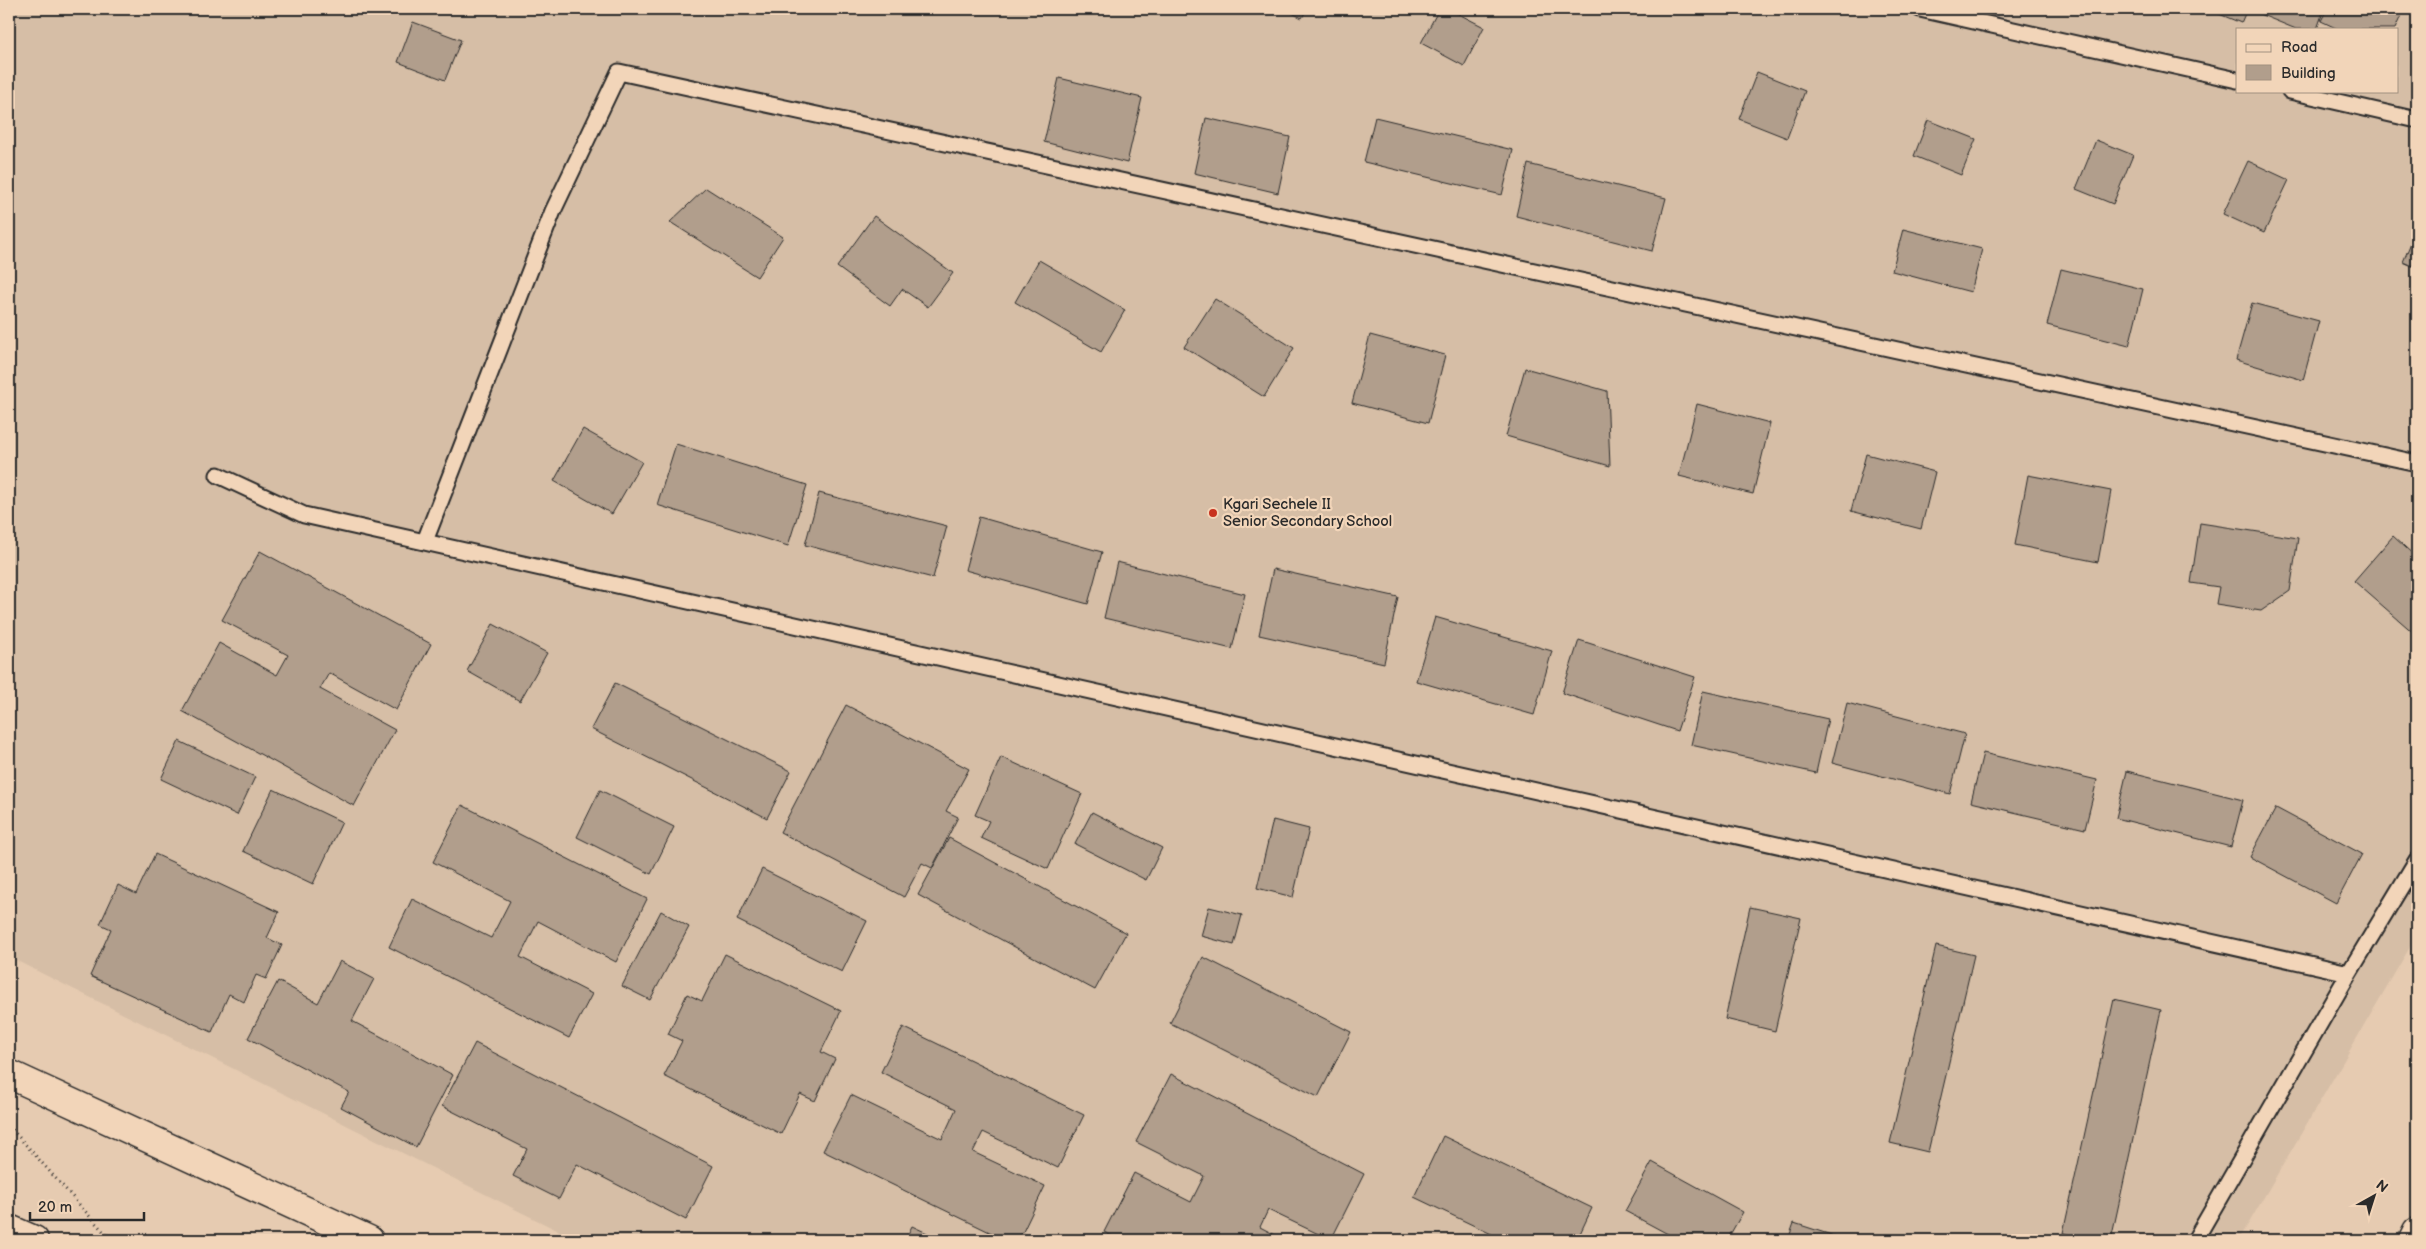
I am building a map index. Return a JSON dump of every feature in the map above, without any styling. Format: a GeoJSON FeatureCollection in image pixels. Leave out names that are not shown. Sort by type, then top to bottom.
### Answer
{"type":"FeatureCollection","features":[{"type":"Feature","properties":{"kind":"street"},"geometry":{"type":"LineString","coordinates":[[9,1074],[369,1240]]}},
{"type":"Feature","properties":{"kind":"street"},"geometry":{"type":"LineString","coordinates":[[9,1230],[34,1240]]}},
{"type":"Feature","properties":{"kind":"street"},"geometry":{"type":"LineString","coordinates":[[2413,1240],[2417,1232]]}},
{"type":"Feature","properties":{"kind":"lane"},"geometry":{"type":"LineString","coordinates":[[1920,9],[2236,80]]}},
{"type":"Feature","properties":{"kind":"lane"},"geometry":{"type":"LineString","coordinates":[[425,541],[553,211],[619,72],[2417,463]]}},
{"type":"Feature","properties":{"kind":"lane"},"geometry":{"type":"LineString","coordinates":[[2294,92],[2417,120]]}},
{"type":"Feature","properties":{"kind":"lane"},"geometry":{"type":"LineString","coordinates":[[218,475],[304,515],[2348,973]]}},
{"type":"Feature","properties":{"kind":"lane"},"geometry":{"type":"LineString","coordinates":[[2195,1240],[2348,973],[2417,860]]}},
{"type":"Feature","properties":{"kind":"path"},"geometry":{"type":"LineString","coordinates":[[9,1126],[111,1240]]}},
{"type":"Feature","properties":{"kind":"shaded area","name":"Kgari Sechele II Senior Secondary School"},"geometry":{"type":"Polygon","coordinates":[[[9,9],[2417,9],[2417,935],[2239,1240],[577,1240],[9,957],[9,9]]]}},
{"type":"Feature","properties":{"kind":"building"},"geometry":{"type":"Polygon","coordinates":[[[1284,9],[1307,9],[1302,18],[1284,9]]]}},
{"type":"Feature","properties":{"kind":"building"},"geometry":{"type":"Polygon","coordinates":[[[1439,9],[1449,9],[1484,27],[1464,66],[1421,43],[1439,9]]]}},
{"type":"Feature","properties":{"kind":"building"},"geometry":{"type":"Polygon","coordinates":[[[2207,9],[2247,9],[2241,23],[2207,9]]]}},
{"type":"Feature","properties":{"kind":"building"},"geometry":{"type":"Polygon","coordinates":[[[2253,9],[2324,9],[2317,28],[2294,28],[2252,11],[2253,9]]]}},
{"type":"Feature","properties":{"kind":"building"},"geometry":{"type":"Polygon","coordinates":[[[2327,9],[2404,9],[2395,28],[2336,28],[2321,21],[2327,9]]]}},
{"type":"Feature","properties":{"kind":"building"},"geometry":{"type":"Polygon","coordinates":[[[413,22],[461,40],[445,80],[398,62],[413,22]]]}},
{"type":"Feature","properties":{"kind":"building"},"geometry":{"type":"Polygon","coordinates":[[[1757,72],[1805,91],[1787,138],[1739,119],[1757,72]]]}},
{"type":"Feature","properties":{"kind":"building"},"geometry":{"type":"Polygon","coordinates":[[[1059,78],[1142,98],[1127,163],[1044,142],[1059,78]]]}},
{"type":"Feature","properties":{"kind":"building"},"geometry":{"type":"Polygon","coordinates":[[[1375,117],[1513,150],[1502,195],[1364,162],[1375,117]]]}},
{"type":"Feature","properties":{"kind":"building"},"geometry":{"type":"Polygon","coordinates":[[[1206,118],[1290,137],[1278,193],[1194,173],[1206,118]]]}},
{"type":"Feature","properties":{"kind":"building"},"geometry":{"type":"Polygon","coordinates":[[[1928,120],[1976,139],[1961,175],[1914,156],[1928,120]]]}},
{"type":"Feature","properties":{"kind":"building"},"geometry":{"type":"Polygon","coordinates":[[[2096,140],[2133,155],[2113,204],[2076,189],[2096,140]]]}},
{"type":"Feature","properties":{"kind":"building"},"geometry":{"type":"Polygon","coordinates":[[[2248,161],[2289,180],[2264,233],[2223,214],[2248,161]]]}},
{"type":"Feature","properties":{"kind":"building"},"geometry":{"type":"Polygon","coordinates":[[[1528,164],[1666,198],[1652,251],[1516,216],[1528,164]]]}},
{"type":"Feature","properties":{"kind":"building"},"geometry":{"type":"Polygon","coordinates":[[[706,188],[783,237],[757,277],[670,222],[706,188]]]}},
{"type":"Feature","properties":{"kind":"building"},"geometry":{"type":"Polygon","coordinates":[[[874,216],[953,273],[928,307],[902,289],[890,306],[837,267],[874,216]]]}},
{"type":"Feature","properties":{"kind":"building"},"geometry":{"type":"Polygon","coordinates":[[[2417,228],[2417,268],[2403,262],[2417,228]]]}},
{"type":"Feature","properties":{"kind":"building"},"geometry":{"type":"Polygon","coordinates":[[[1903,229],[1982,249],[1971,292],[1892,271],[1903,229]]]}},
{"type":"Feature","properties":{"kind":"building"},"geometry":{"type":"Polygon","coordinates":[[[1039,260],[1125,310],[1101,352],[1015,302],[1039,260]]]}},
{"type":"Feature","properties":{"kind":"building"},"geometry":{"type":"Polygon","coordinates":[[[2061,269],[2143,289],[2129,346],[2047,325],[2061,269]]]}},
{"type":"Feature","properties":{"kind":"building"},"geometry":{"type":"Polygon","coordinates":[[[1215,299],[1294,348],[1264,397],[1184,347],[1215,299]]]}},
{"type":"Feature","properties":{"kind":"building"},"geometry":{"type":"Polygon","coordinates":[[[2252,303],[2319,321],[2303,380],[2236,360],[2252,303]]]}},
{"type":"Feature","properties":{"kind":"building"},"geometry":{"type":"Polygon","coordinates":[[[1370,335],[1445,355],[1428,423],[1352,403],[1370,335]]]}},
{"type":"Feature","properties":{"kind":"building"},"geometry":{"type":"Polygon","coordinates":[[[1525,368],[1607,391],[1610,466],[1506,436],[1525,368]]]}},
{"type":"Feature","properties":{"kind":"building"},"geometry":{"type":"Polygon","coordinates":[[[1697,404],[1770,423],[1753,494],[1679,476],[1697,404]]]}},
{"type":"Feature","properties":{"kind":"building"},"geometry":{"type":"Polygon","coordinates":[[[583,429],[642,462],[612,514],[554,481],[583,429]]]}},
{"type":"Feature","properties":{"kind":"building"},"geometry":{"type":"Polygon","coordinates":[[[676,444],[807,485],[788,546],[657,505],[676,444]]]}},
{"type":"Feature","properties":{"kind":"building"},"geometry":{"type":"Polygon","coordinates":[[[1866,454],[1935,472],[1921,529],[1851,511],[1866,454]]]}},
{"type":"Feature","properties":{"kind":"building"},"geometry":{"type":"Polygon","coordinates":[[[2028,475],[2111,491],[2098,562],[2015,545],[2028,475]]]}},
{"type":"Feature","properties":{"kind":"building"},"geometry":{"type":"Polygon","coordinates":[[[819,493],[947,526],[933,578],[805,545],[819,493]]]}},
{"type":"Feature","properties":{"kind":"building"},"geometry":{"type":"Polygon","coordinates":[[[979,517],[1102,552],[1088,604],[965,570],[979,517]]]}},
{"type":"Feature","properties":{"kind":"building"},"geometry":{"type":"Polygon","coordinates":[[[2200,523],[2298,538],[2290,591],[2261,611],[2216,604],[2219,587],[2191,583],[2200,523]]]}},
{"type":"Feature","properties":{"kind":"building"},"geometry":{"type":"Polygon","coordinates":[[[2393,536],[2417,558],[2417,631],[2415,634],[2354,581],[2393,536]]]}},
{"type":"Feature","properties":{"kind":"building"},"geometry":{"type":"Polygon","coordinates":[[[260,551],[431,644],[396,710],[329,673],[320,689],[395,730],[354,806],[182,711],[219,643],[277,675],[288,655],[222,620],[260,551]]]}},
{"type":"Feature","properties":{"kind":"building"},"geometry":{"type":"Polygon","coordinates":[[[1117,562],[1245,594],[1232,649],[1104,618],[1117,562]]]}},
{"type":"Feature","properties":{"kind":"building"},"geometry":{"type":"Polygon","coordinates":[[[1273,569],[1398,597],[1384,663],[1259,635],[1273,569]]]}},
{"type":"Feature","properties":{"kind":"building"},"geometry":{"type":"Polygon","coordinates":[[[1435,617],[1552,651],[1534,715],[1416,681],[1435,617]]]}},
{"type":"Feature","properties":{"kind":"building"},"geometry":{"type":"Polygon","coordinates":[[[493,624],[547,653],[520,701],[467,671],[493,624]]]}},
{"type":"Feature","properties":{"kind":"building"},"geometry":{"type":"Polygon","coordinates":[[[1579,640],[1695,677],[1677,731],[1562,693],[1579,640]]]}},
{"type":"Feature","properties":{"kind":"building"},"geometry":{"type":"Polygon","coordinates":[[[615,683],[791,771],[767,818],[591,729],[615,683]]]}},
{"type":"Feature","properties":{"kind":"building"},"geometry":{"type":"Polygon","coordinates":[[[1703,691],[1828,719],[1816,773],[1691,745],[1703,691]]]}},
{"type":"Feature","properties":{"kind":"building"},"geometry":{"type":"Polygon","coordinates":[[[1847,703],[1965,734],[1950,794],[1832,763],[1847,703]]]}},
{"type":"Feature","properties":{"kind":"building"},"geometry":{"type":"Polygon","coordinates":[[[846,705],[969,769],[946,811],[958,817],[932,868],[922,863],[904,897],[780,832],[846,705]]]}},
{"type":"Feature","properties":{"kind":"building"},"geometry":{"type":"Polygon","coordinates":[[[179,741],[255,777],[237,815],[161,779],[179,741]]]}},
{"type":"Feature","properties":{"kind":"building"},"geometry":{"type":"Polygon","coordinates":[[[1983,753],[2097,780],[2085,829],[1971,802],[1983,753]]]}},
{"type":"Feature","properties":{"kind":"building"},"geometry":{"type":"Polygon","coordinates":[[[1001,757],[1082,794],[1048,869],[981,838],[989,821],[975,815],[1001,757]]]}},
{"type":"Feature","properties":{"kind":"building"},"geometry":{"type":"Polygon","coordinates":[[[2127,771],[2243,800],[2231,847],[2116,818],[2127,771]]]}},
{"type":"Feature","properties":{"kind":"building"},"geometry":{"type":"Polygon","coordinates":[[[273,789],[342,822],[313,884],[243,851],[273,789]]]}},
{"type":"Feature","properties":{"kind":"building"},"geometry":{"type":"Polygon","coordinates":[[[600,790],[674,827],[651,874],[577,837],[600,790]]]}},
{"type":"Feature","properties":{"kind":"building"},"geometry":{"type":"Polygon","coordinates":[[[462,805],[647,899],[616,962],[538,921],[520,957],[592,994],[569,1038],[389,947],[412,899],[491,938],[510,901],[433,862],[462,805]]]}},
{"type":"Feature","properties":{"kind":"building"},"geometry":{"type":"Polygon","coordinates":[[[2276,808],[2362,854],[2336,903],[2250,857],[2276,808]]]}},
{"type":"Feature","properties":{"kind":"building"},"geometry":{"type":"Polygon","coordinates":[[[1092,812],[1162,848],[1146,880],[1075,844],[1092,812]]]}},
{"type":"Feature","properties":{"kind":"building"},"geometry":{"type":"Polygon","coordinates":[[[1273,820],[1309,829],[1293,897],[1257,888],[1273,820]]]}},
{"type":"Feature","properties":{"kind":"building"},"geometry":{"type":"Polygon","coordinates":[[[949,838],[1126,933],[1095,990],[918,895],[949,838]]]}},
{"type":"Feature","properties":{"kind":"building"},"geometry":{"type":"Polygon","coordinates":[[[155,854],[279,912],[267,938],[282,945],[266,979],[256,975],[244,1002],[229,994],[212,1032],[90,976],[111,929],[100,924],[118,885],[136,894],[155,854]]]}},
{"type":"Feature","properties":{"kind":"building"},"geometry":{"type":"Polygon","coordinates":[[[762,869],[867,921],[842,972],[737,920],[762,869]]]}},
{"type":"Feature","properties":{"kind":"building"},"geometry":{"type":"Polygon","coordinates":[[[1209,907],[1242,915],[1234,945],[1201,936],[1209,907]]]}},
{"type":"Feature","properties":{"kind":"building"},"geometry":{"type":"Polygon","coordinates":[[[1750,907],[1801,918],[1775,1031],[1725,1019],[1750,907]]]}},
{"type":"Feature","properties":{"kind":"building"},"geometry":{"type":"Polygon","coordinates":[[[661,911],[689,927],[650,1000],[622,986],[661,911]]]}},
{"type":"Feature","properties":{"kind":"building"},"geometry":{"type":"Polygon","coordinates":[[[1936,946],[1974,955],[1928,1152],[1890,1143],[1936,946]]]}},
{"type":"Feature","properties":{"kind":"building"},"geometry":{"type":"Polygon","coordinates":[[[725,954],[841,1011],[821,1052],[835,1059],[815,1101],[800,1094],[781,1134],[664,1076],[682,1041],[668,1034],[687,994],[702,1001],[725,954]]]}},
{"type":"Feature","properties":{"kind":"building"},"geometry":{"type":"Polygon","coordinates":[[[1203,957],[1351,1032],[1318,1097],[1170,1023],[1203,957]]]}},
{"type":"Feature","properties":{"kind":"building"},"geometry":{"type":"Polygon","coordinates":[[[340,961],[374,979],[352,1021],[453,1075],[416,1147],[341,1107],[349,1092],[248,1038],[278,981],[318,1003],[340,961]]]}},
{"type":"Feature","properties":{"kind":"building"},"geometry":{"type":"Polygon","coordinates":[[[2114,999],[2161,1010],[2111,1240],[2094,1240],[2063,1233],[2114,999]]]}},
{"type":"Feature","properties":{"kind":"building"},"geometry":{"type":"Polygon","coordinates":[[[903,1027],[1084,1115],[1058,1168],[983,1132],[973,1152],[1045,1186],[1019,1240],[1006,1240],[823,1151],[851,1095],[942,1139],[956,1109],[881,1072],[903,1027]]]}},
{"type":"Feature","properties":{"kind":"building"},"geometry":{"type":"Polygon","coordinates":[[[475,1043],[713,1166],[686,1220],[577,1164],[559,1199],[513,1176],[527,1149],[442,1106],[475,1043]]]}},
{"type":"Feature","properties":{"kind":"building"},"geometry":{"type":"Polygon","coordinates":[[[1171,1074],[1364,1174],[1331,1240],[1268,1210],[1260,1227],[1285,1240],[1120,1240],[1104,1232],[1134,1173],[1191,1202],[1204,1176],[1136,1142],[1171,1074]]]}},
{"type":"Feature","properties":{"kind":"building"},"geometry":{"type":"Polygon","coordinates":[[[1443,1136],[1592,1208],[1577,1240],[1504,1240],[1414,1197],[1443,1136]]]}},
{"type":"Feature","properties":{"kind":"building"},"geometry":{"type":"Polygon","coordinates":[[[1652,1162],[1743,1212],[1727,1240],[1679,1240],[1625,1211],[1652,1162]]]}},
{"type":"Feature","properties":{"kind":"building"},"geometry":{"type":"Polygon","coordinates":[[[1794,1223],[1847,1240],[1788,1240],[1794,1223]]]}},
{"type":"Feature","properties":{"kind":"building"},"geometry":{"type":"Polygon","coordinates":[[[912,1226],[942,1240],[905,1240],[912,1226]]]}},
{"type":"Feature","properties":{"kind":"place","name":"Kgari Sechele II Senior Secondary School"},"geometry":{"type":"Point","coordinates":[1213,513]}}]}
